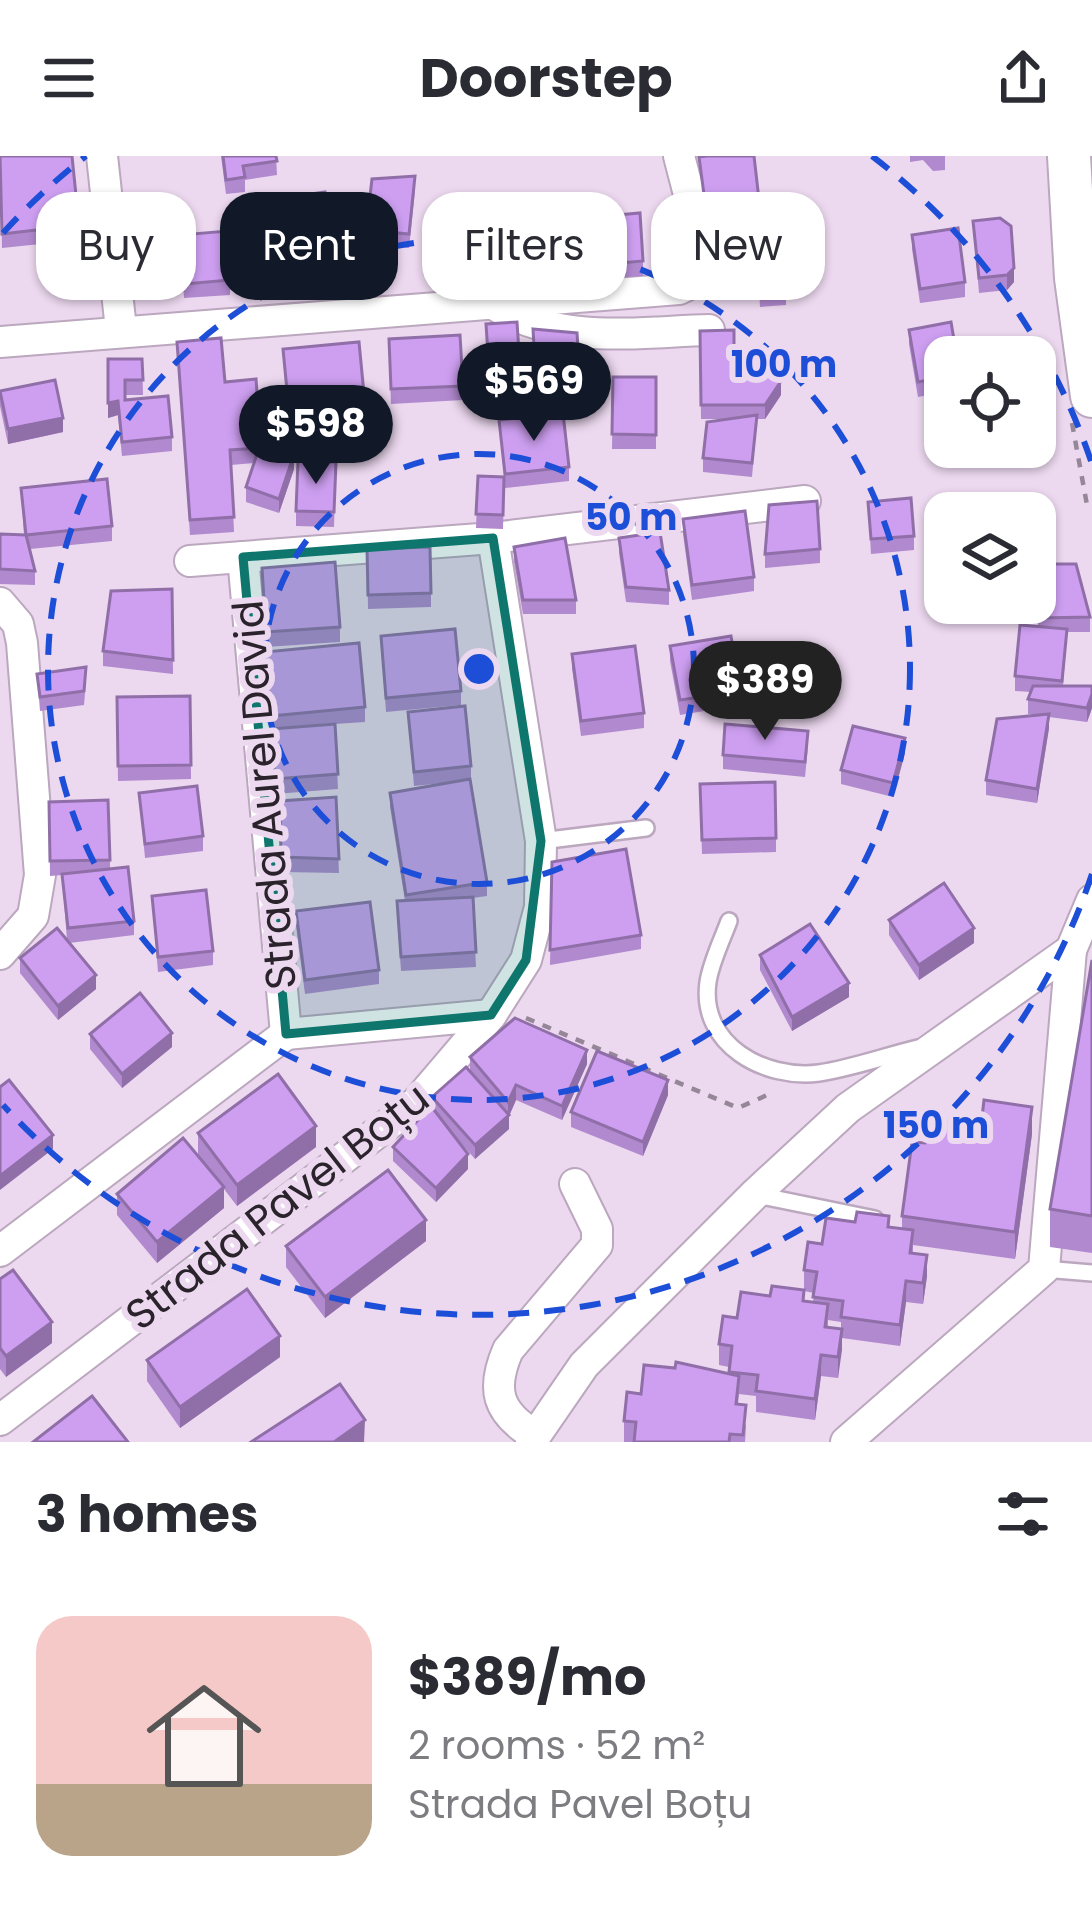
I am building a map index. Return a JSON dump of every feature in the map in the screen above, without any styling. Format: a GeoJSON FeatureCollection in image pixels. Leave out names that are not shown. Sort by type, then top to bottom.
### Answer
{"type":"FeatureCollection","features":[{"type":"Feature","properties":{"kind":"main road"},"geometry":{"type":"LineString","coordinates":[[1069,156],[1078,294],[1092,396]]}},
{"type":"Feature","properties":{"kind":"street"},"geometry":{"type":"LineString","coordinates":[[102,156],[121,328]]}},
{"type":"Feature","properties":{"kind":"street"},"geometry":{"type":"LineString","coordinates":[[0,342],[121,328],[658,295],[693,282],[704,252],[679,156]]}},
{"type":"Feature","properties":{"kind":"street"},"geometry":{"type":"LineString","coordinates":[[495,305],[524,324],[559,332],[709,330]]}},
{"type":"Feature","properties":{"kind":"street"},"geometry":{"type":"LineString","coordinates":[[190,561],[493,538],[805,501]]}},
{"type":"Feature","properties":{"kind":"street","name":"Strada Pavel Boțu"},"geometry":{"type":"LineString","coordinates":[[4,1408],[378,1136],[450,1068],[490,1015],[536,938],[541,841],[493,538]]}},
{"type":"Feature","properties":{"kind":"street","name":"Strada Aurel David"},"geometry":{"type":"LineString","coordinates":[[0,1251],[286,1034],[243,557]]}},
{"type":"Feature","properties":{"kind":"street"},"geometry":{"type":"LineString","coordinates":[[0,603],[18,624],[22,643],[40,874],[33,916],[0,953]]}},
{"type":"Feature","properties":{"kind":"street"},"geometry":{"type":"LineString","coordinates":[[846,1442],[1044,1268],[1071,950],[1092,900]]}},
{"type":"Feature","properties":{"kind":"street"},"geometry":{"type":"LineString","coordinates":[[575,1184],[592,1215],[597,1245],[508,1350],[499,1371],[496,1396],[509,1419],[532,1438],[584,1365],[848,1108],[1071,950]]}},
{"type":"Feature","properties":{"kind":"street"},"geometry":{"type":"LineString","coordinates":[[286,1034],[490,1015]]}},
{"type":"Feature","properties":{"kind":"lane"},"geometry":{"type":"LineString","coordinates":[[541,841],[646,828]]}},
{"type":"Feature","properties":{"kind":"lane"},"geometry":{"type":"LineString","coordinates":[[729,921],[708,983],[710,1009],[723,1039],[748,1062],[775,1072],[817,1073],[932,1045]]}},
{"type":"Feature","properties":{"kind":"lane"},"geometry":{"type":"LineString","coordinates":[[754,1195],[886,1222]]}},
{"type":"Feature","properties":{"kind":"lane"},"geometry":{"type":"LineString","coordinates":[[1044,1268],[1092,1273]]}},
{"type":"Feature","properties":{"kind":"path"},"geometry":{"type":"LineString","coordinates":[[490,1015],[530,1019],[738,1108],[817,1073]]}},
{"type":"Feature","properties":{"kind":"highlighted area"},"geometry":{"type":"Polygon","coordinates":[[[493,538],[541,841],[526,960],[491,1015],[286,1034],[243,557],[493,538]]]}},
{"type":"Feature","properties":{"kind":"building"},"geometry":{"type":"Polygon","coordinates":[[[0,156],[72,156],[76,192],[36,192],[36,230],[2,234],[0,156]]]}},
{"type":"Feature","properties":{"kind":"building"},"geometry":{"type":"Polygon","coordinates":[[[223,156],[276,156],[277,161],[243,166],[245,177],[226,180],[223,156]]]}},
{"type":"Feature","properties":{"kind":"building"},"geometry":{"type":"Polygon","coordinates":[[[754,156],[758,192],[704,192],[699,157],[754,156]]]}},
{"type":"Feature","properties":{"kind":"building"},"geometry":{"type":"Polygon","coordinates":[[[415,176],[409,234],[398,233],[398,192],[370,192],[372,179],[415,176]]]}},
{"type":"Feature","properties":{"kind":"building"},"geometry":{"type":"Polygon","coordinates":[[[640,213],[643,261],[627,262],[627,214],[640,213]]]}},
{"type":"Feature","properties":{"kind":"building"},"geometry":{"type":"Polygon","coordinates":[[[1000,218],[1011,226],[1014,268],[1007,275],[979,278],[973,221],[1000,218]]]}},
{"type":"Feature","properties":{"kind":"building"},"geometry":{"type":"Polygon","coordinates":[[[958,228],[965,282],[920,289],[912,235],[958,228]]]}},
{"type":"Feature","properties":{"kind":"building"},"geometry":{"type":"Polygon","coordinates":[[[220,232],[220,281],[196,283],[196,234],[220,232]]]}},
{"type":"Feature","properties":{"kind":"building"},"geometry":{"type":"Polygon","coordinates":[[[517,322],[521,383],[490,385],[486,324],[517,322]]]}},
{"type":"Feature","properties":{"kind":"building"},"geometry":{"type":"Polygon","coordinates":[[[951,322],[953,336],[924,336],[924,381],[918,382],[909,330],[951,322]]]}},
{"type":"Feature","properties":{"kind":"building"},"geometry":{"type":"Polygon","coordinates":[[[533,329],[577,333],[580,378],[536,381],[533,329]]]}},
{"type":"Feature","properties":{"kind":"building"},"geometry":{"type":"Polygon","coordinates":[[[734,330],[734,356],[771,356],[781,381],[765,405],[701,405],[700,331],[734,330]]]}},
{"type":"Feature","properties":{"kind":"building"},"geometry":{"type":"Polygon","coordinates":[[[460,335],[463,386],[391,389],[389,339],[460,335]]]}},
{"type":"Feature","properties":{"kind":"building"},"geometry":{"type":"Polygon","coordinates":[[[221,338],[225,382],[256,379],[261,448],[230,450],[234,517],[190,520],[177,342],[221,338]]]}},
{"type":"Feature","properties":{"kind":"building"},"geometry":{"type":"Polygon","coordinates":[[[359,342],[364,394],[288,401],[283,349],[359,342]]]}},
{"type":"Feature","properties":{"kind":"building"},"geometry":{"type":"Polygon","coordinates":[[[108,359],[142,359],[143,380],[125,380],[125,400],[168,396],[172,437],[122,442],[118,401],[108,403],[108,359]]]}},
{"type":"Feature","properties":{"kind":"building"},"geometry":{"type":"Polygon","coordinates":[[[613,377],[656,377],[656,435],[612,434],[613,377]]]}},
{"type":"Feature","properties":{"kind":"building"},"geometry":{"type":"Polygon","coordinates":[[[55,380],[63,418],[8,429],[0,391],[55,380]]]}},
{"type":"Feature","properties":{"kind":"building"},"geometry":{"type":"Polygon","coordinates":[[[563,413],[569,467],[505,474],[499,420],[563,413]]]}},
{"type":"Feature","properties":{"kind":"building"},"geometry":{"type":"Polygon","coordinates":[[[757,415],[752,463],[703,458],[707,422],[757,415]]]}},
{"type":"Feature","properties":{"kind":"building"},"geometry":{"type":"Polygon","coordinates":[[[257,454],[294,454],[279,499],[246,487],[257,454]]]}},
{"type":"Feature","properties":{"kind":"building"},"geometry":{"type":"Polygon","coordinates":[[[298,461],[336,462],[334,512],[296,511],[298,461]]]}},
{"type":"Feature","properties":{"kind":"building"},"geometry":{"type":"Polygon","coordinates":[[[478,476],[504,477],[503,515],[476,514],[478,476]]]}},
{"type":"Feature","properties":{"kind":"building"},"geometry":{"type":"Polygon","coordinates":[[[107,479],[112,526],[26,535],[21,488],[107,479]]]}},
{"type":"Feature","properties":{"kind":"building"},"geometry":{"type":"Polygon","coordinates":[[[911,498],[914,536],[871,539],[868,502],[911,498]]]}},
{"type":"Feature","properties":{"kind":"building"},"geometry":{"type":"Polygon","coordinates":[[[817,501],[820,549],[765,554],[769,505],[817,501]]]}},
{"type":"Feature","properties":{"kind":"building"},"geometry":{"type":"Polygon","coordinates":[[[745,511],[754,577],[692,585],[683,519],[745,511]]]}},
{"type":"Feature","properties":{"kind":"building"},"geometry":{"type":"Polygon","coordinates":[[[660,532],[669,590],[626,587],[619,538],[660,532]]]}},
{"type":"Feature","properties":{"kind":"building"},"geometry":{"type":"Polygon","coordinates":[[[0,534],[26,535],[35,571],[0,569],[0,534]]]}},
{"type":"Feature","properties":{"kind":"building"},"geometry":{"type":"Polygon","coordinates":[[[565,538],[576,600],[523,600],[514,547],[565,538]]]}},
{"type":"Feature","properties":{"kind":"building"},"geometry":{"type":"Polygon","coordinates":[[[430,547],[431,593],[368,595],[367,549],[430,547]]]}},
{"type":"Feature","properties":{"kind":"building"},"geometry":{"type":"Polygon","coordinates":[[[335,562],[340,627],[266,632],[262,568],[335,562]]]}},
{"type":"Feature","properties":{"kind":"building"},"geometry":{"type":"Polygon","coordinates":[[[1056,564],[1076,564],[1090,617],[1056,618],[1056,564]]]}},
{"type":"Feature","properties":{"kind":"building"},"geometry":{"type":"Polygon","coordinates":[[[172,589],[173,660],[103,651],[111,591],[172,589]]]}},
{"type":"Feature","properties":{"kind":"building"},"geometry":{"type":"Polygon","coordinates":[[[1020,625],[1067,629],[1062,681],[1015,676],[1020,625]]]}},
{"type":"Feature","properties":{"kind":"building"},"geometry":{"type":"Polygon","coordinates":[[[455,629],[461,691],[386,698],[381,636],[455,629]]]}},
{"type":"Feature","properties":{"kind":"building"},"geometry":{"type":"Polygon","coordinates":[[[731,636],[734,655],[722,657],[728,693],[680,700],[670,646],[731,636]]]}},
{"type":"Feature","properties":{"kind":"building"},"geometry":{"type":"Polygon","coordinates":[[[359,643],[365,707],[271,716],[265,652],[359,643]]]}},
{"type":"Feature","properties":{"kind":"building"},"geometry":{"type":"Polygon","coordinates":[[[635,646],[644,713],[581,721],[572,654],[635,646]]]}},
{"type":"Feature","properties":{"kind":"building"},"geometry":{"type":"Polygon","coordinates":[[[86,667],[84,691],[40,697],[37,674],[86,667]]]}},
{"type":"Feature","properties":{"kind":"building"},"geometry":{"type":"Polygon","coordinates":[[[1033,686],[1092,686],[1092,694],[1087,708],[1028,699],[1033,686]]]}},
{"type":"Feature","properties":{"kind":"building"},"geometry":{"type":"Polygon","coordinates":[[[190,696],[191,765],[118,766],[117,697],[190,696]]]}},
{"type":"Feature","properties":{"kind":"building"},"geometry":{"type":"Polygon","coordinates":[[[465,706],[471,766],[414,772],[408,712],[465,706]]]}},
{"type":"Feature","properties":{"kind":"building"},"geometry":{"type":"Polygon","coordinates":[[[1049,714],[1037,789],[986,780],[997,719],[1049,714]]]}},
{"type":"Feature","properties":{"kind":"building"},"geometry":{"type":"Polygon","coordinates":[[[335,724],[338,774],[275,779],[271,729],[335,724]]]}},
{"type":"Feature","properties":{"kind":"building"},"geometry":{"type":"Polygon","coordinates":[[[725,724],[808,731],[805,762],[723,755],[725,724]]]}},
{"type":"Feature","properties":{"kind":"building"},"geometry":{"type":"Polygon","coordinates":[[[853,726],[905,738],[893,783],[841,770],[853,726]]]}},
{"type":"Feature","properties":{"kind":"building"},"geometry":{"type":"Polygon","coordinates":[[[470,779],[487,882],[406,895],[390,793],[470,779]]]}},
{"type":"Feature","properties":{"kind":"building"},"geometry":{"type":"Polygon","coordinates":[[[775,782],[776,838],[702,840],[700,784],[775,782]]]}},
{"type":"Feature","properties":{"kind":"building"},"geometry":{"type":"Polygon","coordinates":[[[197,786],[203,836],[145,844],[139,793],[197,786]]]}},
{"type":"Feature","properties":{"kind":"building"},"geometry":{"type":"Polygon","coordinates":[[[336,797],[339,859],[281,857],[280,801],[336,797]]]}},
{"type":"Feature","properties":{"kind":"building"},"geometry":{"type":"Polygon","coordinates":[[[108,800],[110,860],[50,861],[49,802],[108,800]]]}},
{"type":"Feature","properties":{"kind":"building"},"geometry":{"type":"Polygon","coordinates":[[[626,849],[641,935],[550,950],[552,862],[626,849]]]}},
{"type":"Feature","properties":{"kind":"building"},"geometry":{"type":"Polygon","coordinates":[[[128,867],[134,921],[68,928],[62,874],[128,867]]]}},
{"type":"Feature","properties":{"kind":"building"},"geometry":{"type":"Polygon","coordinates":[[[944,883],[974,928],[919,965],[889,920],[944,883]]]}},
{"type":"Feature","properties":{"kind":"building"},"geometry":{"type":"Polygon","coordinates":[[[206,890],[213,951],[158,957],[152,896],[206,890]]]}},
{"type":"Feature","properties":{"kind":"building"},"geometry":{"type":"Polygon","coordinates":[[[473,897],[476,952],[401,957],[397,901],[473,897]]]}},
{"type":"Feature","properties":{"kind":"building"},"geometry":{"type":"Polygon","coordinates":[[[370,902],[379,970],[305,980],[296,911],[370,902]]]}},
{"type":"Feature","properties":{"kind":"building"},"geometry":{"type":"Polygon","coordinates":[[[810,924],[849,983],[792,1017],[760,955],[810,924]]]}},
{"type":"Feature","properties":{"kind":"building"},"geometry":{"type":"Polygon","coordinates":[[[57,928],[96,975],[58,1006],[20,958],[57,928]]]}},
{"type":"Feature","properties":{"kind":"building"},"geometry":{"type":"Polygon","coordinates":[[[1092,960],[1092,1216],[1050,1209],[1092,960]]]}},
{"type":"Feature","properties":{"kind":"building"},"geometry":{"type":"Polygon","coordinates":[[[140,993],[172,1033],[122,1074],[90,1034],[140,993]]]}},
{"type":"Feature","properties":{"kind":"building"},"geometry":{"type":"Polygon","coordinates":[[[515,1018],[587,1050],[562,1106],[516,1085],[508,1102],[470,1057],[515,1018]]]}},
{"type":"Feature","properties":{"kind":"building"},"geometry":{"type":"Polygon","coordinates":[[[597,1051],[668,1080],[643,1142],[571,1112],[597,1051]]]}},
{"type":"Feature","properties":{"kind":"building"},"geometry":{"type":"Polygon","coordinates":[[[466,1067],[509,1115],[475,1145],[432,1097],[466,1067]]]}},
{"type":"Feature","properties":{"kind":"building"},"geometry":{"type":"Polygon","coordinates":[[[278,1074],[316,1126],[237,1185],[198,1133],[278,1074]]]}},
{"type":"Feature","properties":{"kind":"building"},"geometry":{"type":"Polygon","coordinates":[[[9,1080],[53,1135],[0,1176],[0,1087],[9,1080]]]}},
{"type":"Feature","properties":{"kind":"building"},"geometry":{"type":"Polygon","coordinates":[[[984,1100],[1032,1107],[1015,1232],[902,1216],[912,1142],[925,1143],[928,1118],[981,1126],[984,1100]]]}},
{"type":"Feature","properties":{"kind":"building"},"geometry":{"type":"Polygon","coordinates":[[[431,1106],[468,1154],[436,1188],[393,1147],[431,1106]]]}},
{"type":"Feature","properties":{"kind":"building"},"geometry":{"type":"Polygon","coordinates":[[[183,1138],[224,1187],[157,1242],[117,1194],[183,1138]]]}},
{"type":"Feature","properties":{"kind":"building"},"geometry":{"type":"Polygon","coordinates":[[[388,1170],[426,1220],[325,1297],[286,1246],[388,1170]]]}},
{"type":"Feature","properties":{"kind":"building"},"geometry":{"type":"Polygon","coordinates":[[[857,1212],[889,1216],[888,1227],[913,1230],[910,1253],[927,1255],[923,1283],[906,1281],[900,1325],[841,1317],[843,1301],[813,1297],[817,1272],[804,1270],[808,1242],[822,1244],[826,1218],[855,1222],[857,1212]]]}},
{"type":"Feature","properties":{"kind":"building"},"geometry":{"type":"Polygon","coordinates":[[[13,1270],[52,1322],[6,1356],[0,1348],[0,1279],[13,1270]]]}},
{"type":"Feature","properties":{"kind":"building"},"geometry":{"type":"Polygon","coordinates":[[[772,1286],[804,1290],[803,1301],[828,1304],[825,1327],[842,1329],[838,1357],[821,1355],[815,1399],[756,1391],[758,1375],[729,1372],[732,1346],[719,1344],[723,1316],[737,1318],[741,1292],[770,1296],[772,1286]]]}},
{"type":"Feature","properties":{"kind":"building"},"geometry":{"type":"Polygon","coordinates":[[[247,1289],[280,1336],[180,1407],[147,1360],[247,1289]]]}},
{"type":"Feature","properties":{"kind":"building"},"geometry":{"type":"Polygon","coordinates":[[[676,1362],[739,1376],[736,1404],[746,1405],[743,1435],[730,1434],[729,1442],[634,1442],[636,1422],[624,1421],[627,1392],[641,1394],[644,1365],[675,1368],[676,1362]]]}},
{"type":"Feature","properties":{"kind":"building"},"geometry":{"type":"Polygon","coordinates":[[[340,1384],[365,1420],[334,1442],[251,1442],[340,1384]]]}},
{"type":"Feature","properties":{"kind":"building"},"geometry":{"type":"Polygon","coordinates":[[[92,1396],[128,1442],[33,1442],[92,1396]]]}}]}
